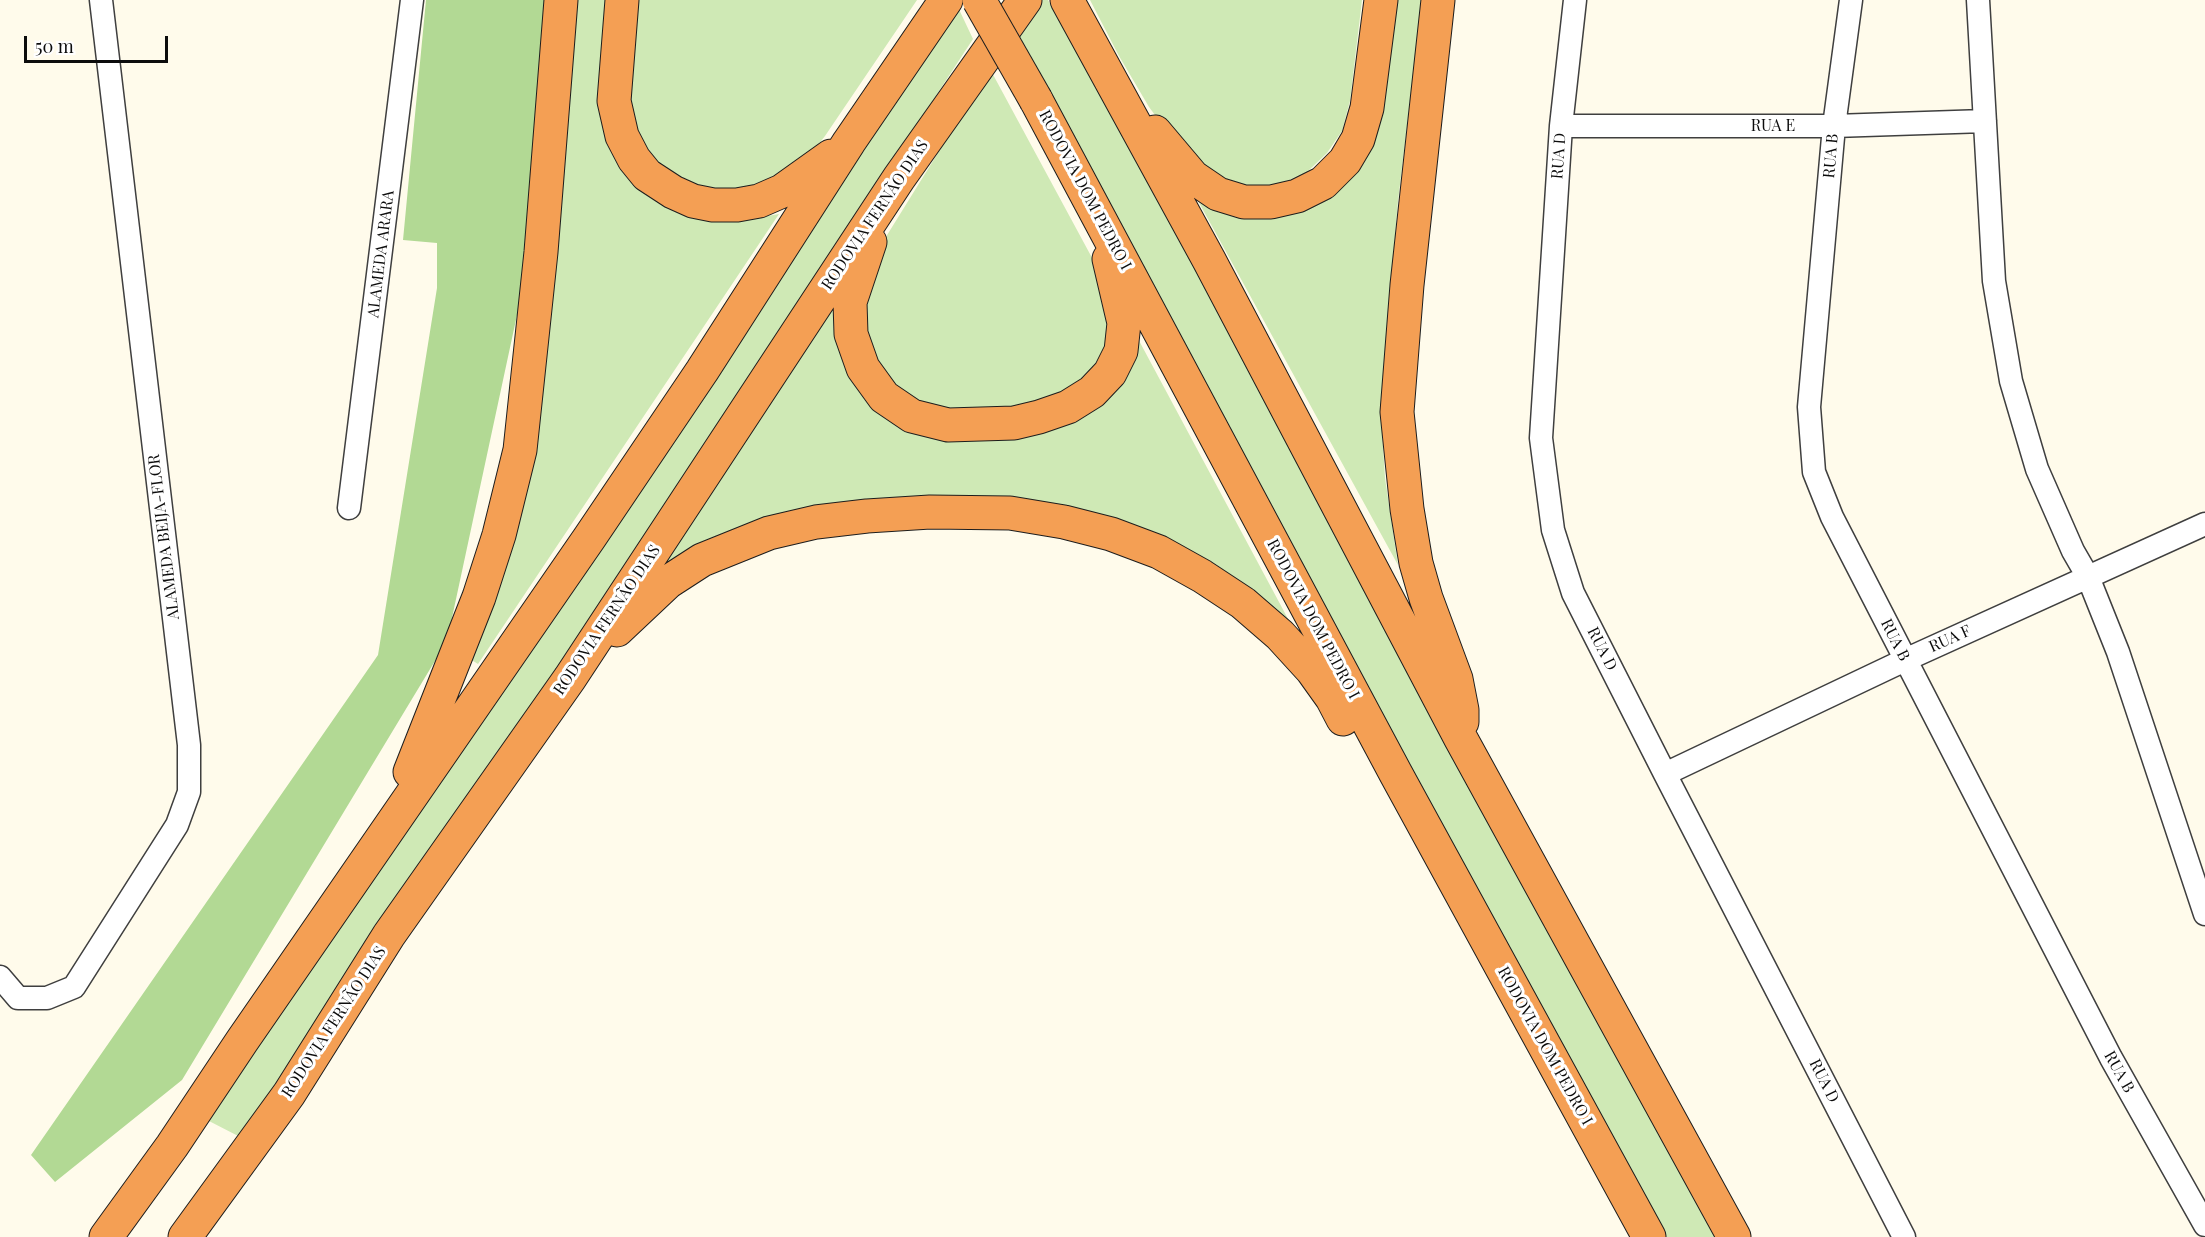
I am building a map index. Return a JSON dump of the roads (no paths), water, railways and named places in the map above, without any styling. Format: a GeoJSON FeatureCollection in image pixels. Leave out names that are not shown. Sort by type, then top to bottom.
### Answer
{"type":"FeatureCollection","features":[{"type":"Feature","properties":{"kind":"highway"},"geometry":{"type":"LineString","coordinates":[[385,833],[434,716],[479,597],[499,535],[520,450],[541,252],[561,0]]}},
{"type":"Feature","properties":{"kind":"highway"},"geometry":{"type":"LineString","coordinates":[[622,0],[614,101],[622,136],[634,159],[647,175],[673,192],[693,201],[713,205],[737,205],[759,201],[782,191],[807,175],[849,142]]}},
{"type":"Feature","properties":{"kind":"highway"},"geometry":{"type":"LineString","coordinates":[[106,1237],[172,1146],[590,537],[702,371],[849,142],[946,0]]}},
{"type":"Feature","properties":{"kind":"highway","name":"RODOVIA DOM PEDRO I"},"geometry":{"type":"LineString","coordinates":[[979,0],[1099,216],[1396,774],[1649,1237]]}},
{"type":"Feature","properties":{"kind":"highway","name":"RODOVIA FERNÃO DIAS"},"geometry":{"type":"LineString","coordinates":[[185,1237],[289,1094],[389,935],[570,678],[899,178],[1025,0]]}},
{"type":"Feature","properties":{"kind":"highway"},"geometry":{"type":"LineString","coordinates":[[1067,0],[1215,270],[1461,739],[1734,1237]]}},
{"type":"Feature","properties":{"kind":"highway"},"geometry":{"type":"LineString","coordinates":[[1094,51],[1167,148],[1193,177],[1218,194],[1244,202],[1271,202],[1297,196],[1323,183],[1346,161],[1358,138],[1367,108],[1381,0]]}},
{"type":"Feature","properties":{"kind":"highway"},"geometry":{"type":"LineString","coordinates":[[1438,0],[1407,285],[1397,412],[1407,509],[1416,564],[1456,679],[1462,710],[1461,739]]}},
{"type":"Feature","properties":{"kind":"highway"},"geometry":{"type":"LineString","coordinates":[[899,178],[871,238],[850,302],[851,334],[863,368],[884,397],[912,416],[948,425],[1014,423],[1040,417],[1068,407],[1092,392],[1110,373],[1121,351],[1124,323],[1099,216]]}},
{"type":"Feature","properties":{"kind":"highway"},"geometry":{"type":"LineString","coordinates":[[570,678],[622,624],[668,582],[702,560],[769,533],[816,522],[867,516],[930,512],[1010,513],[1064,522],[1111,534],[1159,552],[1202,576],[1243,603],[1280,635],[1312,670],[1332,699],[1347,727],[1369,753],[1396,774]]}},
{"type":"Feature","properties":{"kind":"street","name":"ALAMEDA BEIJA-FLOR"},"geometry":{"type":"LineString","coordinates":[[0,977],[18,998],[47,998],[74,987],[177,825],[189,792],[189,745],[101,0]]}},
{"type":"Feature","properties":{"kind":"street","name":"ALAMEDA ARARA"},"geometry":{"type":"LineString","coordinates":[[349,508],[412,0]]}},
{"type":"Feature","properties":{"kind":"street","name":"RUA D"},"geometry":{"type":"LineString","coordinates":[[1575,0],[1561,126],[1541,438],[1553,530],[1573,593],[1904,1237]]}},
{"type":"Feature","properties":{"kind":"street","name":"RUA B"},"geometry":{"type":"LineString","coordinates":[[1851,0],[1834,126],[1809,407],[1814,472],[1832,517],[2111,1058],[2205,1225]]}},
{"type":"Feature","properties":{"kind":"street"},"geometry":{"type":"LineString","coordinates":[[1978,0],[1994,281],[2011,381],[2037,469],[2073,551],[2088,577],[2118,652],[2205,914]]}},
{"type":"Feature","properties":{"kind":"street","name":"RUA E"},"geometry":{"type":"LineString","coordinates":[[1561,126],[1834,126],[1985,121]]}},
{"type":"Feature","properties":{"kind":"street","name":"RUA F"},"geometry":{"type":"LineString","coordinates":[[1665,774],[1905,660],[2205,524]]}}]}
